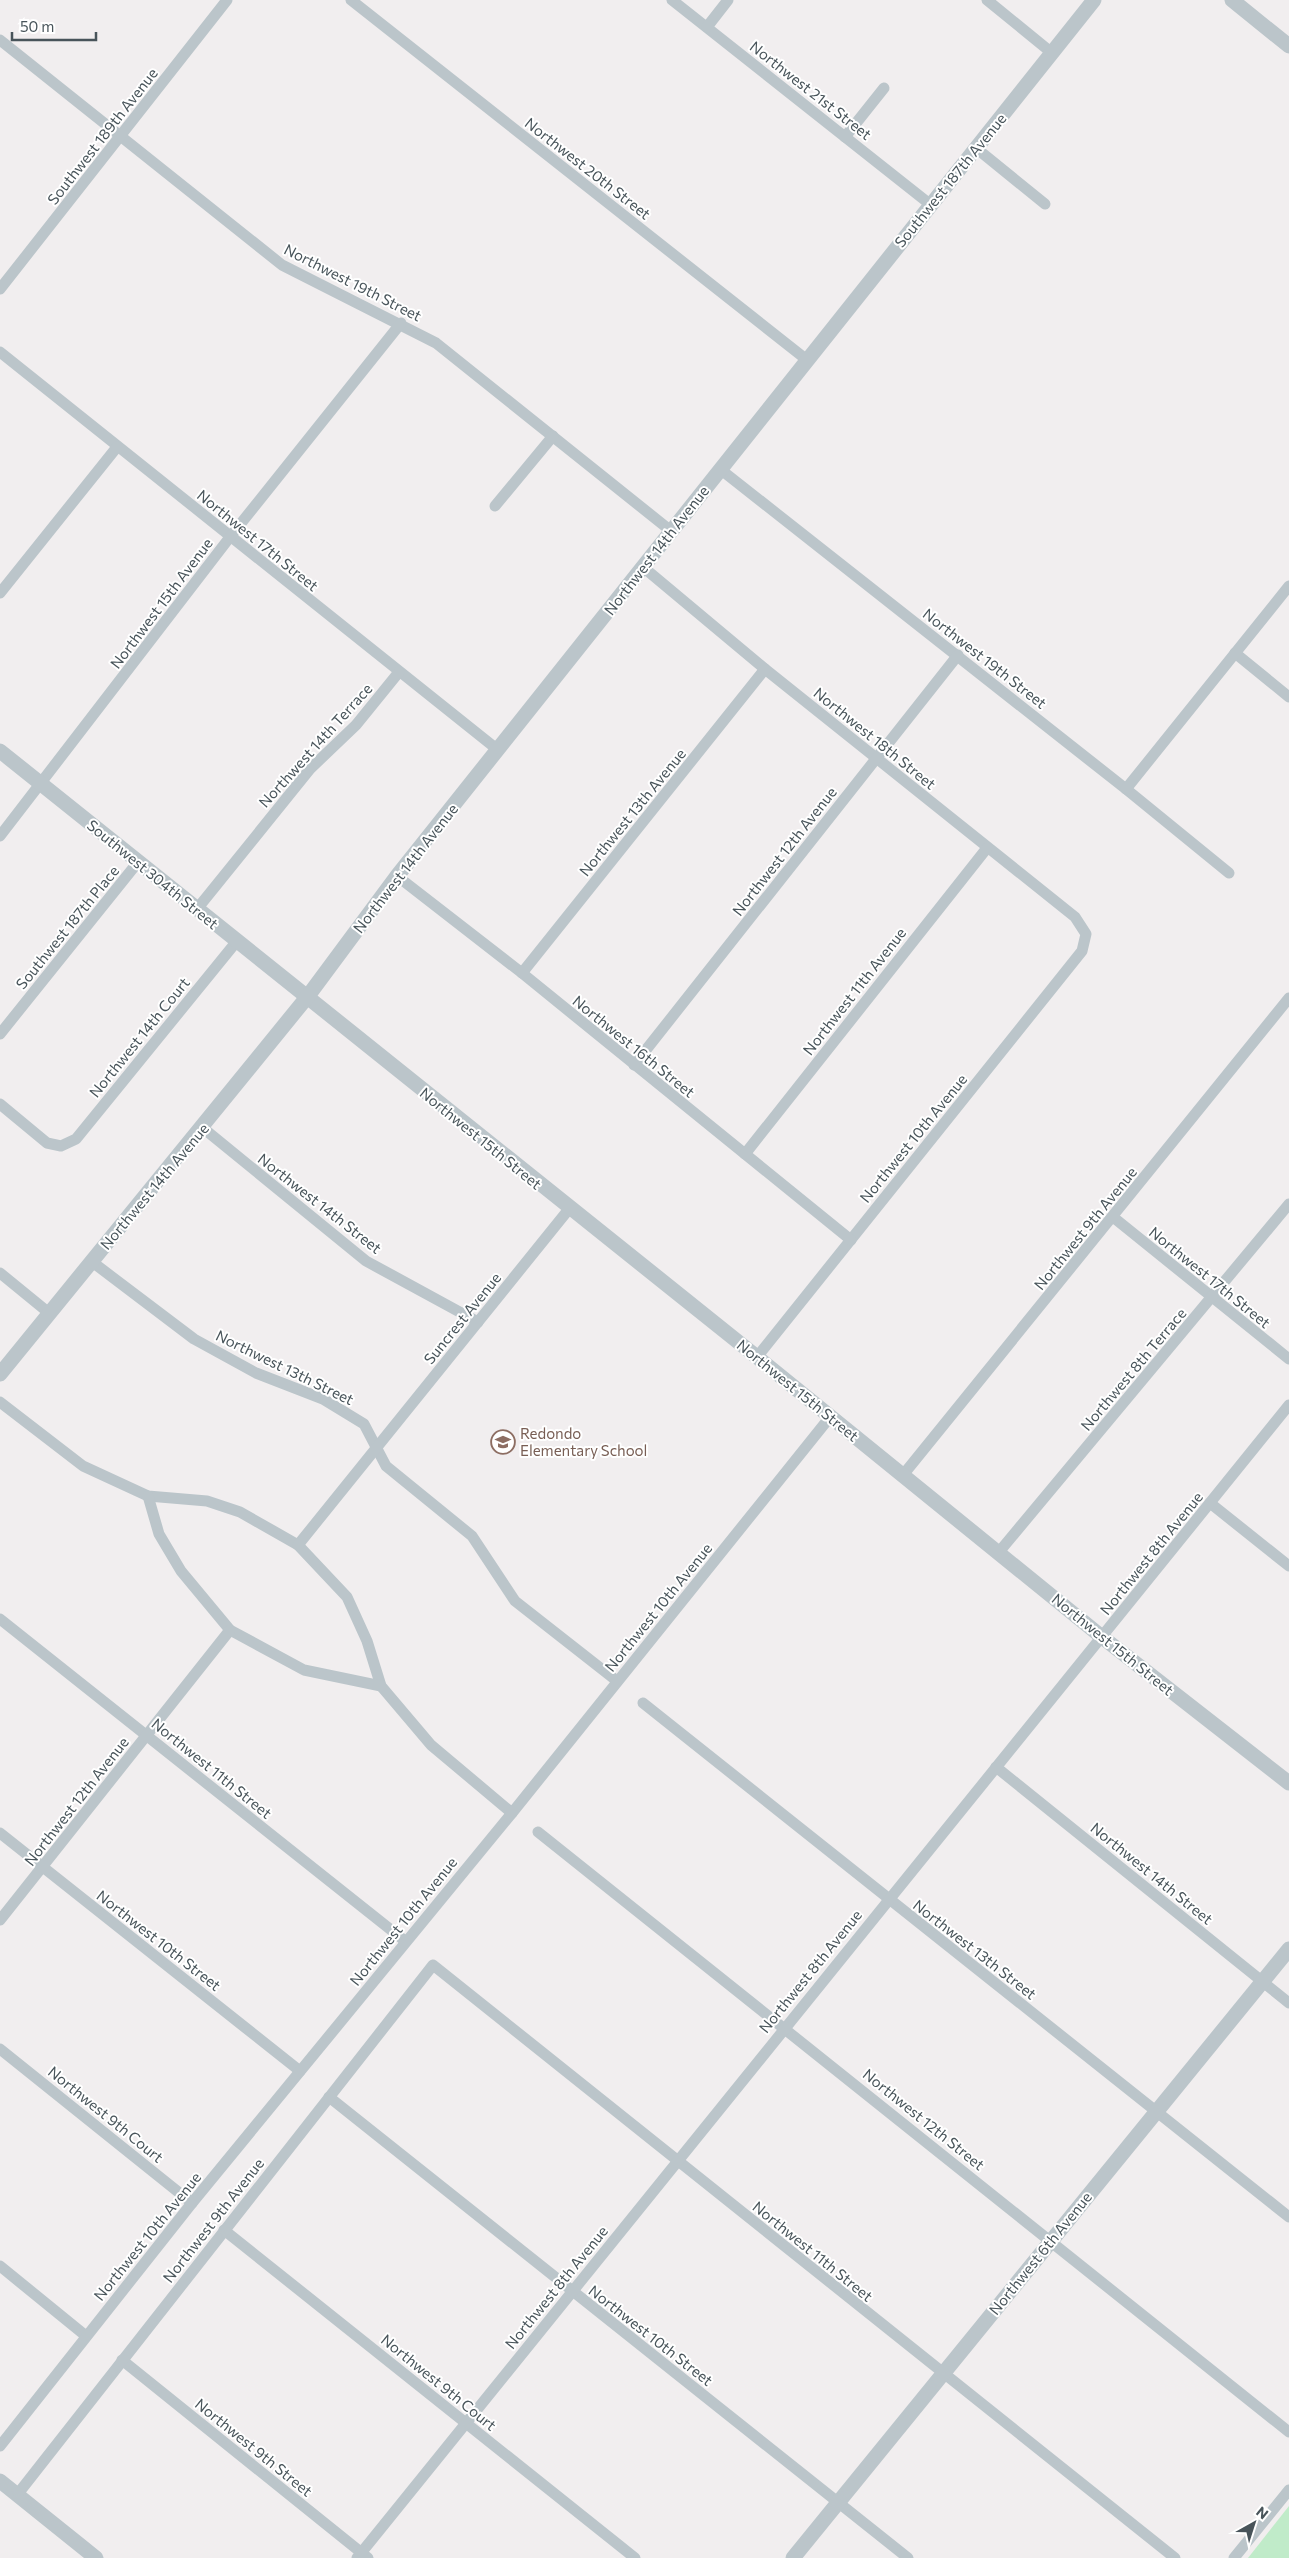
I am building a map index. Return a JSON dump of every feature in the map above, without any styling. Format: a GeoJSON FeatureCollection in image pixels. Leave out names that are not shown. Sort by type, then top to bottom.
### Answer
{"type":"FeatureCollection","features":[{"type":"Feature","properties":{"kind":"street","name":"Southwest 189th Avenue"},"geometry":{"type":"LineString","coordinates":[[0,289],[227,0]]}},
{"type":"Feature","properties":{"kind":"street","name":"Northwest 20th Street"},"geometry":{"type":"LineString","coordinates":[[351,0],[807,360]]}},
{"type":"Feature","properties":{"kind":"street","name":"Northwest 21st Street"},"geometry":{"type":"LineString","coordinates":[[672,0],[931,204]]}},
{"type":"Feature","properties":{"kind":"street"},"geometry":{"type":"LineString","coordinates":[[707,28],[728,0]]}},
{"type":"Feature","properties":{"kind":"street"},"geometry":{"type":"LineString","coordinates":[[987,0],[1052,53]]}},
{"type":"Feature","properties":{"kind":"street","name":"Southwest 187th Avenue"},"geometry":{"type":"LineString","coordinates":[[807,360],[1094,0]]}},
{"type":"Feature","properties":{"kind":"street"},"geometry":{"type":"LineString","coordinates":[[1232,0],[1289,46]]}},
{"type":"Feature","properties":{"kind":"street","name":"Northwest 19th Street"},"geometry":{"type":"LineString","coordinates":[[0,40],[282,265],[401,323],[436,343],[671,531]]}},
{"type":"Feature","properties":{"kind":"street"},"geometry":{"type":"LineString","coordinates":[[846,137],[884,88]]}},
{"type":"Feature","properties":{"kind":"street"},"geometry":{"type":"LineString","coordinates":[[976,148],[1044,204]]}},
{"type":"Feature","properties":{"kind":"street","name":"Northwest 15th Avenue"},"geometry":{"type":"LineString","coordinates":[[0,836],[230,537],[401,323]]}},
{"type":"Feature","properties":{"kind":"street","name":"Northwest 17th Street"},"geometry":{"type":"LineString","coordinates":[[0,352],[498,750]]}},
{"type":"Feature","properties":{"kind":"street","name":"Northwest 14th Avenue"},"geometry":{"type":"LineString","coordinates":[[0,1374],[308,996],[397,876],[807,360]]}},
{"type":"Feature","properties":{"kind":"street"},"geometry":{"type":"LineString","coordinates":[[495,506],[553,436]]}},
{"type":"Feature","properties":{"kind":"street"},"geometry":{"type":"LineString","coordinates":[[0,593],[117,447]]}},
{"type":"Feature","properties":{"kind":"street","name":"Northwest 19th Street"},"geometry":{"type":"LineString","coordinates":[[720,469],[958,655],[1229,874]]}},
{"type":"Feature","properties":{"kind":"street","name":"Northwest 18th Street"},"geometry":{"type":"LineString","coordinates":[[643,567],[765,669],[987,848],[1075,916],[1086,934]]}},
{"type":"Feature","properties":{"kind":"street"},"geometry":{"type":"LineString","coordinates":[[1126,789],[1289,586]]}},
{"type":"Feature","properties":{"kind":"street"},"geometry":{"type":"LineString","coordinates":[[1235,653],[1289,697]]}},
{"type":"Feature","properties":{"kind":"street","name":"Northwest 12th Avenue"},"geometry":{"type":"LineString","coordinates":[[634,1065],[958,655]]}},
{"type":"Feature","properties":{"kind":"street","name":"Northwest 13th Avenue"},"geometry":{"type":"LineString","coordinates":[[522,973],[765,669]]}},
{"type":"Feature","properties":{"kind":"street","name":"Northwest 14th Terrace"},"geometry":{"type":"LineString","coordinates":[[197,909],[310,769],[356,725],[399,672]]}},
{"type":"Feature","properties":{"kind":"street","name":"Southwest 304th Street"},"geometry":{"type":"LineString","coordinates":[[0,751],[308,996]]}},
{"type":"Feature","properties":{"kind":"street","name":"Northwest 11th Avenue"},"geometry":{"type":"LineString","coordinates":[[744,1154],[987,848]]}},
{"type":"Feature","properties":{"kind":"street","name":"Southwest 187th Place"},"geometry":{"type":"LineString","coordinates":[[0,1034],[138,862]]}},
{"type":"Feature","properties":{"kind":"street","name":"Northwest 16th Street"},"geometry":{"type":"LineString","coordinates":[[397,876],[522,973],[851,1240]]}},
{"type":"Feature","properties":{"kind":"street","name":"Northwest 10th Avenue"},"geometry":{"type":"LineString","coordinates":[[758,1357],[1082,950],[1086,934]]}},
{"type":"Feature","properties":{"kind":"street","name":"Northwest 14th Court"},"geometry":{"type":"LineString","coordinates":[[0,1104],[47,1143],[61,1146],[76,1139],[237,941]]}},
{"type":"Feature","properties":{"kind":"street","name":"Northwest 15th Street"},"geometry":{"type":"LineString","coordinates":[[308,996],[569,1209],[758,1357],[1102,1637],[1289,1783]]}},
{"type":"Feature","properties":{"kind":"street","name":"Northwest 9th Avenue"},"geometry":{"type":"LineString","coordinates":[[903,1475],[1113,1218],[1289,998]]}},
{"type":"Feature","properties":{"kind":"street","name":"Northwest 14th Street"},"geometry":{"type":"LineString","coordinates":[[202,1128],[366,1261],[478,1322]]}},
{"type":"Feature","properties":{"kind":"street","name":"Northwest 8th Terrace"},"geometry":{"type":"LineString","coordinates":[[999,1552],[1289,1204]]}},
{"type":"Feature","properties":{"kind":"street","name":"Suncrest Avenue"},"geometry":{"type":"LineString","coordinates":[[378,1447],[569,1209]]}},
{"type":"Feature","properties":{"kind":"street","name":"Northwest 17th Street"},"geometry":{"type":"LineString","coordinates":[[1113,1218],[1289,1359]]}},
{"type":"Feature","properties":{"kind":"street","name":"Northwest 13th Street"},"geometry":{"type":"LineString","coordinates":[[91,1261],[194,1339],[256,1373],[323,1399],[364,1424],[378,1447],[386,1466],[472,1536],[515,1601],[617,1681]]}},
{"type":"Feature","properties":{"kind":"street"},"geometry":{"type":"LineString","coordinates":[[0,1273],[49,1313]]}},
{"type":"Feature","properties":{"kind":"street"},"geometry":{"type":"LineString","coordinates":[[0,1402],[84,1466],[148,1496],[207,1501],[232,1509],[271,1528],[298,1545],[347,1597],[366,1641],[381,1686],[431,1745],[512,1813]]}},
{"type":"Feature","properties":{"kind":"street","name":"Northwest 8th Avenue"},"geometry":{"type":"LineString","coordinates":[[362,2556],[784,2027],[1289,1406]]}},
{"type":"Feature","properties":{"kind":"street","name":"Northwest 10th Avenue"},"geometry":{"type":"LineString","coordinates":[[0,2446],[192,2203],[405,1941],[512,1813],[830,1417]]}},
{"type":"Feature","properties":{"kind":"street"},"geometry":{"type":"LineString","coordinates":[[298,1545],[378,1447]]}},
{"type":"Feature","properties":{"kind":"street"},"geometry":{"type":"LineString","coordinates":[[148,1496],[159,1534],[180,1571],[230,1630],[304,1670],[381,1686]]}},
{"type":"Feature","properties":{"kind":"street"},"geometry":{"type":"LineString","coordinates":[[1210,1503],[1289,1566]]}},
{"type":"Feature","properties":{"kind":"street","name":"Northwest 11th Street"},"geometry":{"type":"LineString","coordinates":[[0,1619],[405,1941]]}},
{"type":"Feature","properties":{"kind":"street","name":"Northwest 12th Avenue"},"geometry":{"type":"LineString","coordinates":[[0,1920],[230,1630]]}},
{"type":"Feature","properties":{"kind":"street","name":"Northwest 13th Street"},"geometry":{"type":"LineString","coordinates":[[644,1703],[1289,2217]]}},
{"type":"Feature","properties":{"kind":"street","name":"Northwest 14th Street"},"geometry":{"type":"LineString","coordinates":[[996,1767],[1289,2003]]}},
{"type":"Feature","properties":{"kind":"street","name":"Northwest 12th Street"},"geometry":{"type":"LineString","coordinates":[[538,1832],[1289,2432]]}},
{"type":"Feature","properties":{"kind":"street","name":"Northwest 10th Street"},"geometry":{"type":"LineString","coordinates":[[0,1833],[300,2071]]}},
{"type":"Feature","properties":{"kind":"street","name":"Northwest 6th Avenue"},"geometry":{"type":"LineString","coordinates":[[793,2558],[1050,2240],[1289,1949]]}},
{"type":"Feature","properties":{"kind":"street","name":"Northwest 9th Avenue"},"geometry":{"type":"LineString","coordinates":[[17,2495],[433,1966]]}},
{"type":"Feature","properties":{"kind":"street","name":"Northwest 11th Street"},"geometry":{"type":"LineString","coordinates":[[433,1966],[1175,2558]]}},
{"type":"Feature","properties":{"kind":"street","name":"Northwest 9th Court"},"geometry":{"type":"LineString","coordinates":[[0,2049],[192,2203]]}},
{"type":"Feature","properties":{"kind":"street","name":"Northwest 10th Street"},"geometry":{"type":"LineString","coordinates":[[329,2097],[908,2558]]}},
{"type":"Feature","properties":{"kind":"street","name":"Northwest 9th Court"},"geometry":{"type":"LineString","coordinates":[[224,2230],[636,2558]]}},
{"type":"Feature","properties":{"kind":"street"},"geometry":{"type":"LineString","coordinates":[[0,2266],[86,2336]]}},
{"type":"Feature","properties":{"kind":"street","name":"Northwest 9th Street"},"geometry":{"type":"LineString","coordinates":[[122,2360],[362,2556]]}},
{"type":"Feature","properties":{"kind":"street"},"geometry":{"type":"LineString","coordinates":[[0,2481],[96,2558]]}},
{"type":"Feature","properties":{"kind":"street"},"geometry":{"type":"LineString","coordinates":[[1234,2558],[1289,2490]]}},
{"type":"Feature","properties":{"kind":"green space"},"geometry":{"type":"Polygon","coordinates":[[[1289,2506],[1289,2558],[1248,2558],[1289,2506]]]}},
{"type":"Feature","properties":{"kind":"place","name":"Redondo Elementary School"},"geometry":{"type":"Point","coordinates":[503,1442]}}]}
